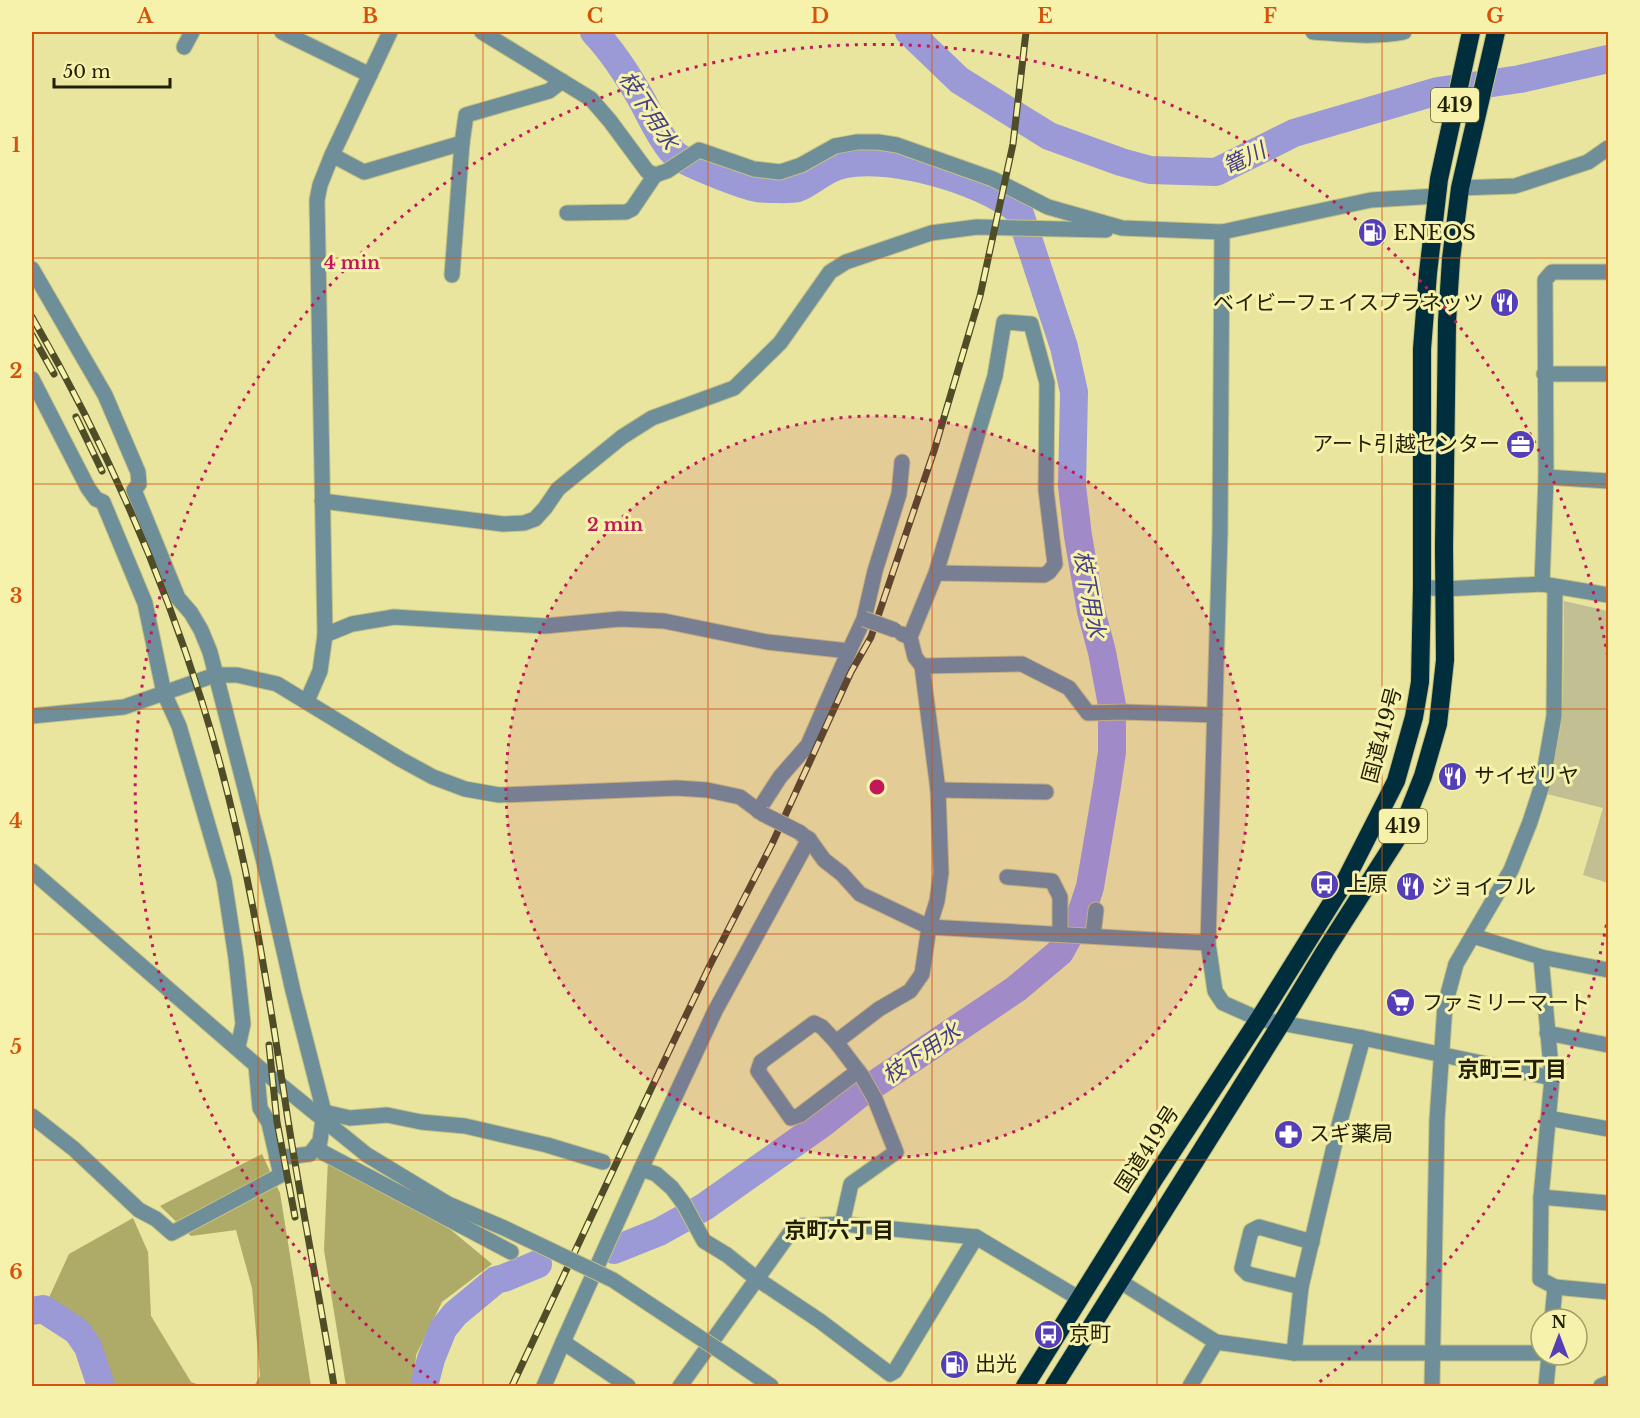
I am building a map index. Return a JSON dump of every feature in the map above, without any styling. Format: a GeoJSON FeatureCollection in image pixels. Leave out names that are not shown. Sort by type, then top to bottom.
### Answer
{"type":"FeatureCollection","features":[{"type":"Feature","properties":{"kind":"highway","name":"国道419号"},"geometry":{"type":"LineString","coordinates":[[1025,1386],[1156,1176],[1259,1019],[1344,883],[1396,781],[1414,717],[1420,682],[1422,349],[1428,273],[1438,187],[1471,32]]}},
{"type":"Feature","properties":{"kind":"highway","name":"419"},"geometry":{"type":"LineString","coordinates":[[1054,1386],[1400,834],[1423,776],[1438,724],[1445,660],[1447,322],[1451,259],[1462,180],[1496,32]]}},
{"type":"Feature","properties":{"kind":"street"},"geometry":{"type":"LineString","coordinates":[[184,47],[192,32]]}},
{"type":"Feature","properties":{"kind":"street"},"geometry":{"type":"LineString","coordinates":[[282,32],[370,75]]}},
{"type":"Feature","properties":{"kind":"street"},"geometry":{"type":"LineString","coordinates":[[307,701],[320,671],[325,635],[317,205],[320,185],[332,155],[390,32]]}},
{"type":"Feature","properties":{"kind":"street"},"geometry":{"type":"LineString","coordinates":[[482,32],[591,99],[647,171],[661,173]]}},
{"type":"Feature","properties":{"kind":"street"},"geometry":{"type":"LineString","coordinates":[[1313,32],[1353,35],[1404,32]]}},
{"type":"Feature","properties":{"kind":"street"},"geometry":{"type":"LineString","coordinates":[[452,275],[466,115],[549,91],[562,81]]}},
{"type":"Feature","properties":{"kind":"street"},"geometry":{"type":"LineString","coordinates":[[567,213],[626,212],[632,209],[661,173],[699,150],[754,169],[780,172],[801,165],[835,146],[857,142],[878,142],[897,145],[993,179],[1048,207],[1122,228]]}},
{"type":"Feature","properties":{"kind":"street"},"geometry":{"type":"LineString","coordinates":[[332,155],[364,172],[462,143]]}},
{"type":"Feature","properties":{"kind":"street"},"geometry":{"type":"LineString","coordinates":[[1462,180],[1515,186],[1588,162],[1608,148]]}},
{"type":"Feature","properties":{"kind":"street"},"geometry":{"type":"LineString","coordinates":[[322,501],[502,524],[524,523],[535,519],[558,489],[622,437],[652,418],[734,388],[780,343],[830,272],[846,262],[931,233],[977,227],[1064,228],[1100,231],[1122,228],[1222,232],[1438,187]]}},
{"type":"Feature","properties":{"kind":"street"},"geometry":{"type":"LineString","coordinates":[[1222,232],[1220,533],[1208,943],[1215,991],[1223,1003],[1259,1019],[1552,1077]]}},
{"type":"Feature","properties":{"kind":"street"},"geometry":{"type":"LineString","coordinates":[[32,269],[105,395],[138,472],[139,484],[134,490],[178,598],[191,613],[210,652],[263,858],[323,1115],[320,1141],[310,1154],[277,1158]]}},
{"type":"Feature","properties":{"kind":"street"},"geometry":{"type":"LineString","coordinates":[[1432,1386],[1437,1120],[1445,1005],[1456,964],[1512,870],[1542,785],[1554,716],[1548,585],[1545,280],[1552,272],[1608,272]]}},
{"type":"Feature","properties":{"kind":"street"},"geometry":{"type":"LineString","coordinates":[[836,1042],[879,1009],[910,990],[922,974],[928,927],[938,901],[941,873],[938,790],[922,666],[915,657],[910,637],[936,573],[995,376],[1005,322],[1031,324],[1047,383],[1046,490],[1055,564],[1049,572],[1044,574],[936,573]]}},
{"type":"Feature","properties":{"kind":"street"},"geometry":{"type":"LineString","coordinates":[[1545,374],[1608,374]]}},
{"type":"Feature","properties":{"kind":"street"},"geometry":{"type":"LineString","coordinates":[[32,379],[88,488],[96,499],[103,502],[145,603],[164,693],[179,726],[224,880],[243,1024],[238,1047]]}},
{"type":"Feature","properties":{"kind":"street"},"geometry":{"type":"LineString","coordinates":[[760,813],[780,777],[808,746],[864,619],[875,571],[899,494],[902,462]]}},
{"type":"Feature","properties":{"kind":"street"},"geometry":{"type":"LineString","coordinates":[[1546,477],[1608,481]]}},
{"type":"Feature","properties":{"kind":"street"},"geometry":{"type":"LineString","coordinates":[[1422,587],[1444,589],[1548,585],[1608,595]]}},
{"type":"Feature","properties":{"kind":"street"},"geometry":{"type":"LineString","coordinates":[[325,635],[352,624],[394,617],[545,626],[620,619],[664,621],[767,642],[849,651]]}},
{"type":"Feature","properties":{"kind":"street"},"geometry":{"type":"LineString","coordinates":[[864,619],[910,637]]}},
{"type":"Feature","properties":{"kind":"street"},"geometry":{"type":"LineString","coordinates":[[922,666],[1022,664],[1069,688],[1088,713],[1215,715]]}},
{"type":"Feature","properties":{"kind":"street"},"geometry":{"type":"LineString","coordinates":[[32,716],[124,707],[215,675],[252,677],[277,684],[400,759],[433,777],[465,789],[499,795],[677,788],[707,790],[740,797],[760,813],[805,836],[824,860],[842,874],[860,894],[928,927],[1208,943]]}},
{"type":"Feature","properties":{"kind":"street"},"geometry":{"type":"LineString","coordinates":[[938,790],[1046,792]]}},
{"type":"Feature","properties":{"kind":"street"},"geometry":{"type":"LineString","coordinates":[[544,1386],[715,1011],[805,836]]}},
{"type":"Feature","properties":{"kind":"street"},"geometry":{"type":"LineString","coordinates":[[32,871],[238,1047],[256,1065],[323,1115],[367,1155],[448,1204],[613,1280],[771,1386]]}},
{"type":"Feature","properties":{"kind":"street"},"geometry":{"type":"LineString","coordinates":[[1007,877],[1052,881],[1060,897],[1060,934]]}},
{"type":"Feature","properties":{"kind":"street"},"geometry":{"type":"LineString","coordinates":[[1091,935],[1096,910]]}},
{"type":"Feature","properties":{"kind":"street"},"geometry":{"type":"LineString","coordinates":[[1473,936],[1541,957],[1608,970]]}},
{"type":"Feature","properties":{"kind":"street"},"geometry":{"type":"LineString","coordinates":[[1541,957],[1552,1077],[1541,1197],[1540,1279],[1555,1287],[1608,1292]]}},
{"type":"Feature","properties":{"kind":"street"},"geometry":{"type":"LineString","coordinates":[[842,1224],[851,1184],[896,1152],[875,1099],[860,1073],[836,1042],[822,1027],[814,1023],[761,1062],[758,1071],[791,1118],[800,1115],[860,1073]]}},
{"type":"Feature","properties":{"kind":"street"},"geometry":{"type":"LineString","coordinates":[[1547,1033],[1608,1045]]}},
{"type":"Feature","properties":{"kind":"street"},"geometry":{"type":"LineString","coordinates":[[1294,1353],[1301,1287],[1340,1121],[1363,1038]]}},
{"type":"Feature","properties":{"kind":"street"},"geometry":{"type":"LineString","coordinates":[[32,1116],[74,1149],[139,1210],[156,1219],[172,1233],[281,1175],[269,1123],[260,1108],[256,1065]]}},
{"type":"Feature","properties":{"kind":"street"},"geometry":{"type":"LineString","coordinates":[[323,1115],[350,1118],[387,1115],[421,1122],[465,1126],[547,1145],[603,1162]]}},
{"type":"Feature","properties":{"kind":"street"},"geometry":{"type":"LineString","coordinates":[[1548,1118],[1608,1129]]}},
{"type":"Feature","properties":{"kind":"street"},"geometry":{"type":"LineString","coordinates":[[318,1144],[322,1152],[511,1252]]}},
{"type":"Feature","properties":{"kind":"street"},"geometry":{"type":"LineString","coordinates":[[641,1169],[656,1174],[672,1188],[684,1204],[704,1242],[727,1255],[757,1279],[820,1320],[890,1374],[895,1371],[976,1237]]}},
{"type":"Feature","properties":{"kind":"street"},"geometry":{"type":"LineString","coordinates":[[1541,1197],[1608,1203]]}},
{"type":"Feature","properties":{"kind":"street"},"geometry":{"type":"LineString","coordinates":[[680,1386],[792,1230],[798,1226],[842,1224],[976,1237],[1080,1299]]}},
{"type":"Feature","properties":{"kind":"street"},"geometry":{"type":"LineString","coordinates":[[1301,1287],[1248,1274],[1242,1268],[1251,1231],[1259,1227],[1312,1242]]}},
{"type":"Feature","properties":{"kind":"street"},"geometry":{"type":"LineString","coordinates":[[1121,1282],[1216,1342],[1294,1353],[1529,1353]]}},
{"type":"Feature","properties":{"kind":"street"},"geometry":{"type":"LineString","coordinates":[[1553,1307],[1555,1287]]}},
{"type":"Feature","properties":{"kind":"street"},"geometry":{"type":"LineString","coordinates":[[563,1342],[628,1386]]}},
{"type":"Feature","properties":{"kind":"street"},"geometry":{"type":"LineString","coordinates":[[1190,1386],[1216,1342]]}},
{"type":"Feature","properties":{"kind":"street"},"geometry":{"type":"LineString","coordinates":[[1546,1386],[1548,1367]]}},
{"type":"Feature","properties":{"kind":"street"},"geometry":{"type":"LineString","coordinates":[[1601,1386],[1608,1383]]}},
{"type":"Feature","properties":{"kind":"shaded area"},"geometry":{"type":"Polygon","coordinates":[[[1564,601],[1608,611],[1608,883],[1583,875],[1603,808],[1543,793],[1560,732],[1563,695],[1564,601]]]}},
{"type":"Feature","properties":{"kind":"shaded area"},"geometry":{"type":"Polygon","coordinates":[[[262,1154],[280,1193],[311,1386],[254,1386],[260,1376],[252,1288],[236,1230],[191,1236],[160,1206],[262,1154]]]}},
{"type":"Feature","properties":{"kind":"shaded area"},"geometry":{"type":"Polygon","coordinates":[[[328,1158],[451,1230],[492,1264],[442,1302],[416,1355],[414,1386],[346,1386],[324,1250],[328,1158]]]}},
{"type":"Feature","properties":{"kind":"shaded area"},"geometry":{"type":"Polygon","coordinates":[[[133,1218],[148,1252],[151,1316],[191,1382],[202,1386],[109,1386],[87,1322],[46,1304],[69,1254],[133,1218]]]}},
{"type":"Feature","properties":{"kind":"waterway","name":"枝下用水"},"geometry":{"type":"LineString","coordinates":[[594,32],[627,74],[668,146],[677,156],[704,169],[757,188],[784,189],[798,188],[838,166],[858,163],[906,166],[958,179],[1003,200],[1019,211],[1064,347],[1074,392],[1072,486],[1078,536],[1091,611],[1112,705],[1112,752],[1090,887],[1081,914],[1060,952],[1016,989],[857,1096],[823,1123],[704,1207],[659,1232],[614,1250]]}},
{"type":"Feature","properties":{"kind":"waterway","name":"篭川"},"geometry":{"type":"LineString","coordinates":[[909,32],[959,80],[1049,136],[1150,170],[1216,172],[1294,133],[1438,91],[1520,79],[1608,59]]}},
{"type":"Feature","properties":{"kind":"waterway","name":"枝下用水"},"geometry":{"type":"LineString","coordinates":[[424,1386],[431,1359],[443,1329],[455,1314],[496,1280],[538,1264]]}},
{"type":"Feature","properties":{"kind":"waterway","name":"枝下用水"},"geometry":{"type":"LineString","coordinates":[[32,1311],[43,1309],[77,1331],[88,1347],[101,1386]]}},
{"type":"Feature","properties":{"kind":"railway"},"geometry":{"type":"LineString","coordinates":[[512,1386],[709,967],[772,844],[851,672],[871,637],[934,451],[980,296],[1013,144],[1026,32]]}},
{"type":"Feature","properties":{"kind":"railway"},"geometry":{"type":"LineString","coordinates":[[32,317],[82,409],[128,505],[186,652],[217,753],[243,857],[253,910],[334,1386]]}},
{"type":"Feature","properties":{"kind":"railway"},"geometry":{"type":"LineString","coordinates":[[32,335],[54,374]]}},
{"type":"Feature","properties":{"kind":"railway"},"geometry":{"type":"LineString","coordinates":[[76,417],[102,471]]}},
{"type":"Feature","properties":{"kind":"railway"},"geometry":{"type":"LineString","coordinates":[[269,1045],[277,1122],[295,1217]]}},
{"type":"Feature","properties":{"kind":"place","name":"ENEOS"},"geometry":{"type":"Point","coordinates":[1372,233]}},
{"type":"Feature","properties":{"kind":"place","name":"ベイビーフェイスプラネッツ"},"geometry":{"type":"Point","coordinates":[1505,303]}},
{"type":"Feature","properties":{"kind":"place","name":"アート引越センター"},"geometry":{"type":"Point","coordinates":[1521,444]}},
{"type":"Feature","properties":{"kind":"place","name":"サイゼリヤ"},"geometry":{"type":"Point","coordinates":[1453,776]}},
{"type":"Feature","properties":{"kind":"place","name":"上原"},"geometry":{"type":"Point","coordinates":[1325,884]}},
{"type":"Feature","properties":{"kind":"place","name":"ジョイフル"},"geometry":{"type":"Point","coordinates":[1410,887]}},
{"type":"Feature","properties":{"kind":"place","name":"ファミリーマート"},"geometry":{"type":"Point","coordinates":[1401,1003]}},
{"type":"Feature","properties":{"kind":"place","name":"スギ薬局"},"geometry":{"type":"Point","coordinates":[1288,1134]}},
{"type":"Feature","properties":{"kind":"place","name":"京町"},"geometry":{"type":"Point","coordinates":[1048,1334]}},
{"type":"Feature","properties":{"kind":"place","name":"出光"},"geometry":{"type":"Point","coordinates":[954,1364]}},
{"type":"Feature","properties":{"kind":"district","name":"京町三丁目"},"geometry":{"type":"Point","coordinates":[1512,1069]}},
{"type":"Feature","properties":{"kind":"district","name":"京町六丁目"},"geometry":{"type":"Point","coordinates":[839,1230]}}]}
